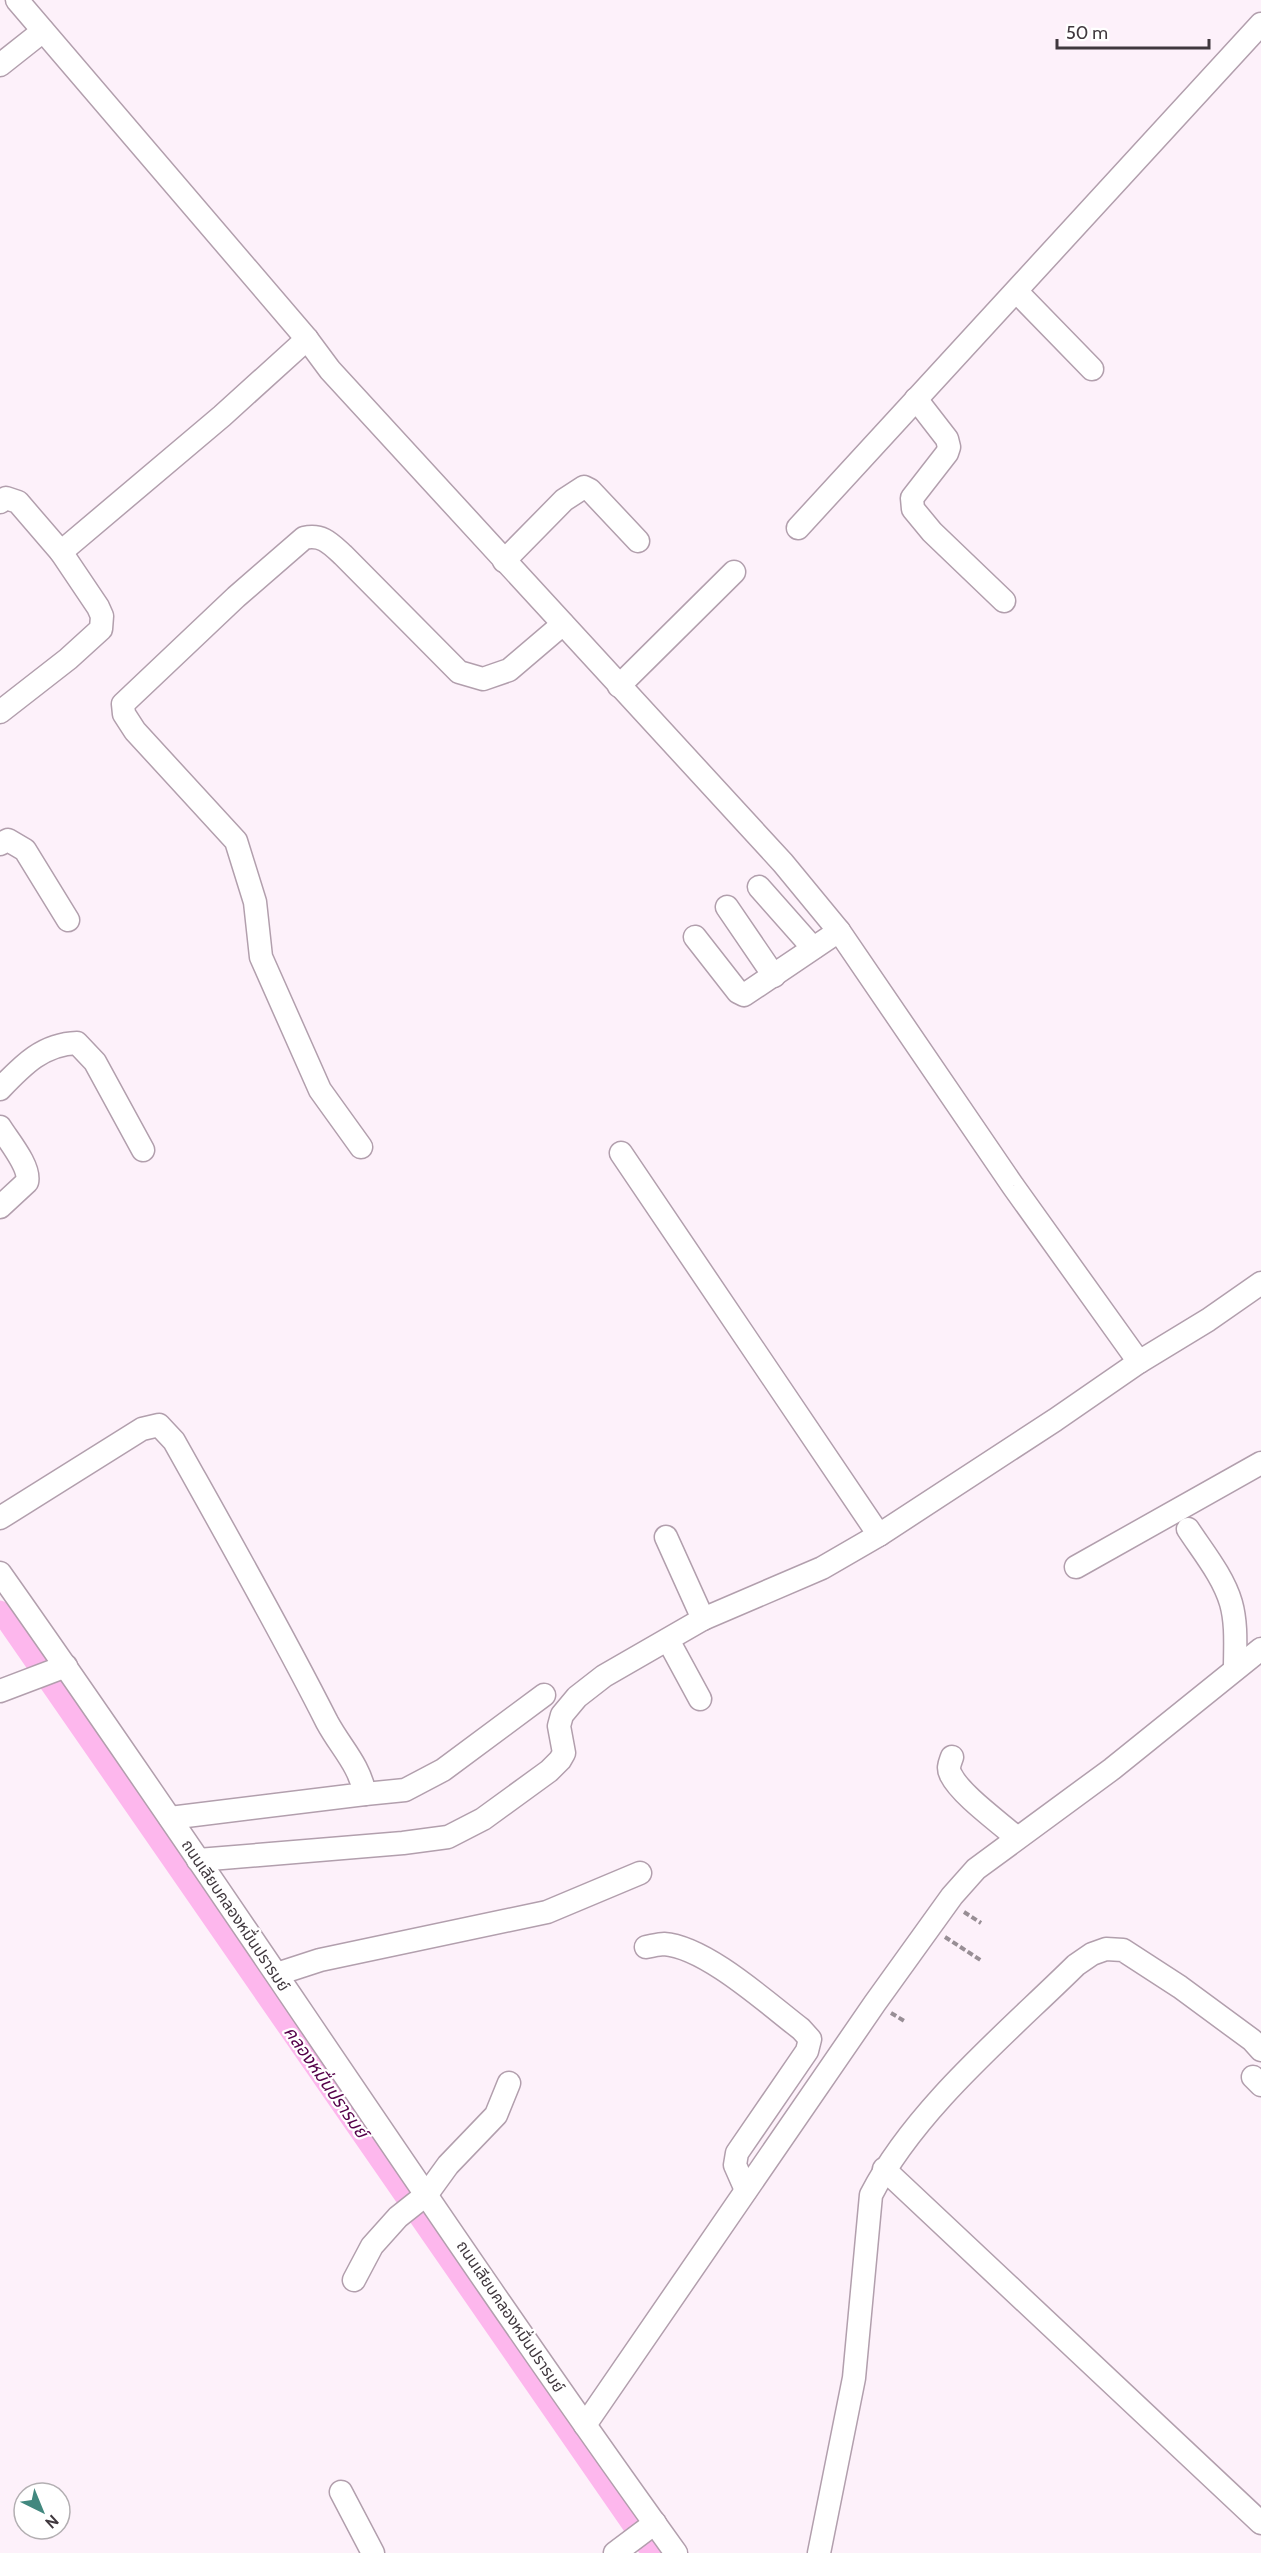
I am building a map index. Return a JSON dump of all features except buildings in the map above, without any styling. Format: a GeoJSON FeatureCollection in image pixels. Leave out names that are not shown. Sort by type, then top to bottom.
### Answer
{"type":"FeatureCollection","features":[{"type":"Feature","properties":{"kind":"street"},"geometry":{"type":"LineString","coordinates":[[17,0],[307,339],[330,370],[783,863],[839,931],[1013,1186],[1139,1362]]}},
{"type":"Feature","properties":{"kind":"street"},"geometry":{"type":"LineString","coordinates":[[798,528],[1261,24]]}},
{"type":"Feature","properties":{"kind":"street"},"geometry":{"type":"LineString","coordinates":[[0,65],[43,31]]}},
{"type":"Feature","properties":{"kind":"street"},"geometry":{"type":"LineString","coordinates":[[1017,292],[1092,369]]}},
{"type":"Feature","properties":{"kind":"street"},"geometry":{"type":"LineString","coordinates":[[61,552],[222,416],[307,339]]}},
{"type":"Feature","properties":{"kind":"street"},"geometry":{"type":"LineString","coordinates":[[916,399],[947,439],[949,447],[947,453],[912,498],[913,509],[932,532],[1004,601]]}},
{"type":"Feature","properties":{"kind":"street"},"geometry":{"type":"LineString","coordinates":[[504,561],[564,500],[584,487],[590,490],[638,541]]}},
{"type":"Feature","properties":{"kind":"street"},"geometry":{"type":"LineString","coordinates":[[0,502],[6,498],[18,501],[61,552],[102,616],[101,629],[0,712]]}},
{"type":"Feature","properties":{"kind":"street"},"geometry":{"type":"LineString","coordinates":[[361,1147],[320,1090],[261,957],[255,902],[236,841],[135,731],[124,714],[123,704],[236,597],[304,538],[316,535],[328,540],[459,672],[483,680],[509,670],[563,624]]}},
{"type":"Feature","properties":{"kind":"street"},"geometry":{"type":"LineString","coordinates":[[620,686],[734,572]]}},
{"type":"Feature","properties":{"kind":"street"},"geometry":{"type":"LineString","coordinates":[[0,844],[8,840],[25,850],[68,920]]}},
{"type":"Feature","properties":{"kind":"street"},"geometry":{"type":"LineString","coordinates":[[759,887],[813,948]]}},
{"type":"Feature","properties":{"kind":"street"},"geometry":{"type":"LineString","coordinates":[[727,907],[774,976]]}},
{"type":"Feature","properties":{"kind":"street"},"geometry":{"type":"LineString","coordinates":[[695,937],[742,994],[747,994],[839,931]]}},
{"type":"Feature","properties":{"kind":"street"},"geometry":{"type":"LineString","coordinates":[[0,1089],[28,1060],[62,1043],[77,1042],[95,1062],[143,1150]]}},
{"type":"Feature","properties":{"kind":"street"},"geometry":{"type":"LineString","coordinates":[[0,1127],[29,1177],[27,1182],[0,1207]]}},
{"type":"Feature","properties":{"kind":"street"},"geometry":{"type":"LineString","coordinates":[[621,1153],[879,1535]]}},
{"type":"Feature","properties":{"kind":"street"},"geometry":{"type":"LineString","coordinates":[[198,1860],[403,1843],[448,1836],[483,1819],[549,1771],[564,1753],[559,1722],[577,1697],[604,1676],[704,1619],[822,1568],[879,1535],[1261,1283]]}},
{"type":"Feature","properties":{"kind":"street"},"geometry":{"type":"LineString","coordinates":[[0,1518],[142,1429],[159,1425],[174,1441],[309,1684],[337,1742],[358,1768],[364,1794]]}},
{"type":"Feature","properties":{"kind":"street"},"geometry":{"type":"LineString","coordinates":[[1076,1567],[1261,1463]]}},
{"type":"Feature","properties":{"kind":"street"},"geometry":{"type":"LineString","coordinates":[[1188,1529],[1222,1582],[1231,1604],[1235,1636],[1235,1669]]}},
{"type":"Feature","properties":{"kind":"street"},"geometry":{"type":"LineString","coordinates":[[666,1537],[704,1619]]}},
{"type":"Feature","properties":{"kind":"street","name":"ถนนเลียบคลองหมื่นปรารมย์"},"geometry":{"type":"LineString","coordinates":[[0,1573],[585,2425],[636,2537],[676,2553]]}},
{"type":"Feature","properties":{"kind":"street"},"geometry":{"type":"LineString","coordinates":[[668,1640],[700,1700]]}},
{"type":"Feature","properties":{"kind":"street"},"geometry":{"type":"LineString","coordinates":[[585,2425],[952,1896],[976,1869],[1112,1769],[1261,1649]]}},
{"type":"Feature","properties":{"kind":"street"},"geometry":{"type":"LineString","coordinates":[[0,1691],[66,1666]]}},
{"type":"Feature","properties":{"kind":"street"},"geometry":{"type":"LineString","coordinates":[[170,1818],[405,1790],[443,1770],[544,1695]]}},
{"type":"Feature","properties":{"kind":"street"},"geometry":{"type":"LineString","coordinates":[[952,1757],[948,1767],[951,1776],[971,1798],[1017,1838]]}},
{"type":"Feature","properties":{"kind":"street"},"geometry":{"type":"LineString","coordinates":[[277,1974],[320,1960],[547,1912],[640,1873]]}},
{"type":"Feature","properties":{"kind":"street"},"geometry":{"type":"LineString","coordinates":[[646,1947],[664,1944],[708,1959],[801,2029],[810,2039],[807,2051],[737,2153],[735,2165],[746,2190]]}},
{"type":"Feature","properties":{"kind":"street"},"geometry":{"type":"LineString","coordinates":[[819,2553],[854,2378],[871,2195],[884,2169],[945,2093],[1076,1965],[1092,1954],[1106,1949],[1123,1950],[1258,2039]]}},
{"type":"Feature","properties":{"kind":"street"},"geometry":{"type":"LineString","coordinates":[[354,2280],[372,2246],[398,2217],[428,2194],[448,2165],[496,2115],[509,2083]]}},
{"type":"Feature","properties":{"kind":"street"},"geometry":{"type":"LineString","coordinates":[[884,2169],[1261,2523]]}},
{"type":"Feature","properties":{"kind":"street"},"geometry":{"type":"LineString","coordinates":[[341,2492],[373,2553]]}},
{"type":"Feature","properties":{"kind":"path"},"geometry":{"type":"LineString","coordinates":[[930,1928],[982,1961]]}},
{"type":"Feature","properties":{"kind":"waterway","name":"คลองหมื่นปรารมย์"},"geometry":{"type":"LineString","coordinates":[[0,1611],[652,2553]]}}]}
